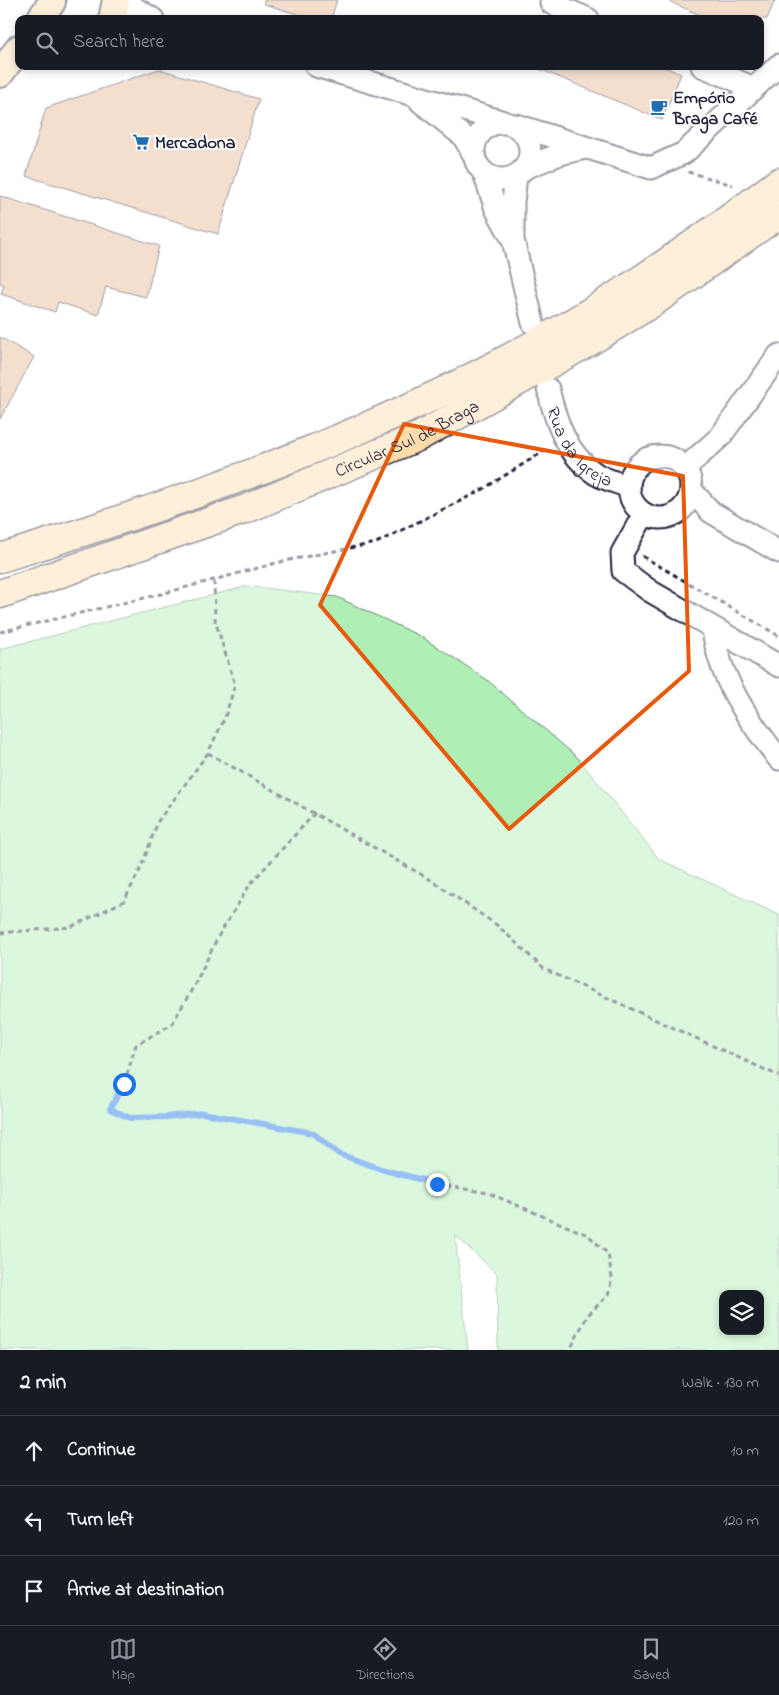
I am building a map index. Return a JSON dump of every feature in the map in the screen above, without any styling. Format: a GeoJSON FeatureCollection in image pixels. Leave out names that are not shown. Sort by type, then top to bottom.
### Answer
{"type":"FeatureCollection","features":[{"type":"Feature","properties":{"kind":"highway","name":"Circular Sul de Braga"},"geometry":{"type":"LineString","coordinates":[[0,558],[132,518],[238,480],[354,433],[447,390],[560,330],[655,271],[779,182]]}},
{"type":"Feature","properties":{"kind":"highway","name":"Circular Sul de Braga"},"geometry":{"type":"LineString","coordinates":[[0,594],[246,509],[420,436],[587,343],[652,303],[779,214]]}},
{"type":"Feature","properties":{"kind":"main road"},"geometry":{"type":"LineString","coordinates":[[113,15],[116,0]]}},
{"type":"Feature","properties":{"kind":"street"},"geometry":{"type":"LineString","coordinates":[[121,0],[146,15]]}},
{"type":"Feature","properties":{"kind":"street"},"geometry":{"type":"LineString","coordinates":[[551,3],[579,15]]}},
{"type":"Feature","properties":{"kind":"street"},"geometry":{"type":"LineString","coordinates":[[329,70],[651,168],[684,153],[779,65]]}},
{"type":"Feature","properties":{"kind":"street"},"geometry":{"type":"LineString","coordinates":[[711,70],[754,88]]}},
{"type":"Feature","properties":{"kind":"street"},"geometry":{"type":"LineString","coordinates":[[414,96],[463,136],[479,164],[500,178],[520,172],[560,154],[588,148]]}},
{"type":"Feature","properties":{"kind":"street"},"geometry":{"type":"LineString","coordinates":[[513,240],[496,210],[474,145],[481,132],[494,123],[510,124],[525,133],[530,144],[530,156],[520,172],[513,202],[513,240],[533,323]]}},
{"type":"Feature","properties":{"kind":"street"},"geometry":{"type":"LineString","coordinates":[[685,468],[720,437],[779,355]]}},
{"type":"Feature","properties":{"kind":"street","name":"Rua da Igreja"},"geometry":{"type":"LineString","coordinates":[[548,389],[555,415],[573,454],[598,475],[629,487]]}},
{"type":"Feature","properties":{"kind":"street"},"geometry":{"type":"LineString","coordinates":[[669,457],[685,468],[691,490],[689,500],[683,509],[674,515],[654,518],[644,514],[631,497],[629,487],[635,469],[650,458],[669,457]]}},
{"type":"Feature","properties":{"kind":"street"},"geometry":{"type":"LineString","coordinates":[[691,490],[711,512],[779,552]]}},
{"type":"Feature","properties":{"kind":"street"},"geometry":{"type":"LineString","coordinates":[[644,514],[622,553],[623,571],[650,591],[779,666]]}},
{"type":"Feature","properties":{"kind":"street"},"geometry":{"type":"LineString","coordinates":[[714,629],[715,644],[728,685],[779,759]]}},
{"type":"Feature","properties":{"kind":"path"},"geometry":{"type":"LineString","coordinates":[[664,163],[708,179],[733,185]]}},
{"type":"Feature","properties":{"kind":"path"},"geometry":{"type":"LineString","coordinates":[[0,632],[284,561],[376,543],[480,491],[565,438]]}},
{"type":"Feature","properties":{"kind":"path"},"geometry":{"type":"LineString","coordinates":[[625,546],[779,636]]}},
{"type":"Feature","properties":{"kind":"path"},"geometry":{"type":"LineString","coordinates":[[0,933],[72,927],[124,901],[140,868],[158,821],[208,753],[225,717],[236,685],[215,620],[214,580]]}},
{"type":"Feature","properties":{"kind":"path"},"geometry":{"type":"LineString","coordinates":[[208,753],[431,880],[498,926],[544,970],[779,1076]]}},
{"type":"Feature","properties":{"kind":"path"},"geometry":{"type":"LineString","coordinates":[[315,813],[251,883],[219,935],[194,986],[172,1024],[136,1045],[124,1084],[110,1109],[130,1118],[202,1113],[313,1133],[339,1154],[381,1169],[437,1184],[488,1193],[588,1235],[608,1254],[612,1278],[608,1295],[587,1316],[570,1350]]}},
{"type":"Feature","properties":{"kind":"highlighted area"},"geometry":{"type":"Polygon","coordinates":[[[404,424],[683,476],[689,671],[509,829],[320,605],[404,424]]]}},
{"type":"Feature","properties":{"kind":"green space"},"geometry":{"type":"Polygon","coordinates":[[[248,586],[337,597],[422,637],[486,679],[578,758],[659,859],[779,915],[779,1350],[498,1350],[497,1274],[455,1235],[468,1350],[0,1350],[0,649],[248,586]]]}},
{"type":"Feature","properties":{"kind":"building"},"geometry":{"type":"Polygon","coordinates":[[[264,0],[337,0],[332,15],[301,15],[264,4],[264,0]]]}},
{"type":"Feature","properties":{"kind":"building"},"geometry":{"type":"Polygon","coordinates":[[[666,0],[775,0],[767,19],[764,19],[764,15],[700,15],[666,0]]]}},
{"type":"Feature","properties":{"kind":"building","name":"Mercadona"},"geometry":{"type":"Polygon","coordinates":[[[156,70],[162,70],[259,99],[218,234],[26,176],[46,108],[156,70]]]}},
{"type":"Feature","properties":{"kind":"building"},"geometry":{"type":"Polygon","coordinates":[[[542,70],[672,70],[681,74],[662,120],[542,70]]]}},
{"type":"Feature","properties":{"kind":"building"},"geometry":{"type":"Polygon","coordinates":[[[0,196],[159,246],[146,297],[106,287],[98,315],[58,302],[55,312],[1,294],[4,285],[0,283],[0,196]]]}},
{"type":"Feature","properties":{"kind":"building"},"geometry":{"type":"Polygon","coordinates":[[[0,337],[34,357],[0,419],[0,337]]]}},
{"type":"Feature","properties":{"kind":"place","name":"Empório Braga Café"},"geometry":{"type":"Point","coordinates":[659,107]}},
{"type":"Feature","properties":{"kind":"place","name":"Mercadona"},"geometry":{"type":"Point","coordinates":[141,142]}},
{"type":"Feature","properties":{"kind":"route"},"geometry":{"type":"LineString","coordinates":[[124,1084],[110,1109],[130,1118],[202,1113],[250,1120],[313,1133],[339,1154],[381,1169],[437,1184]]}}]}
